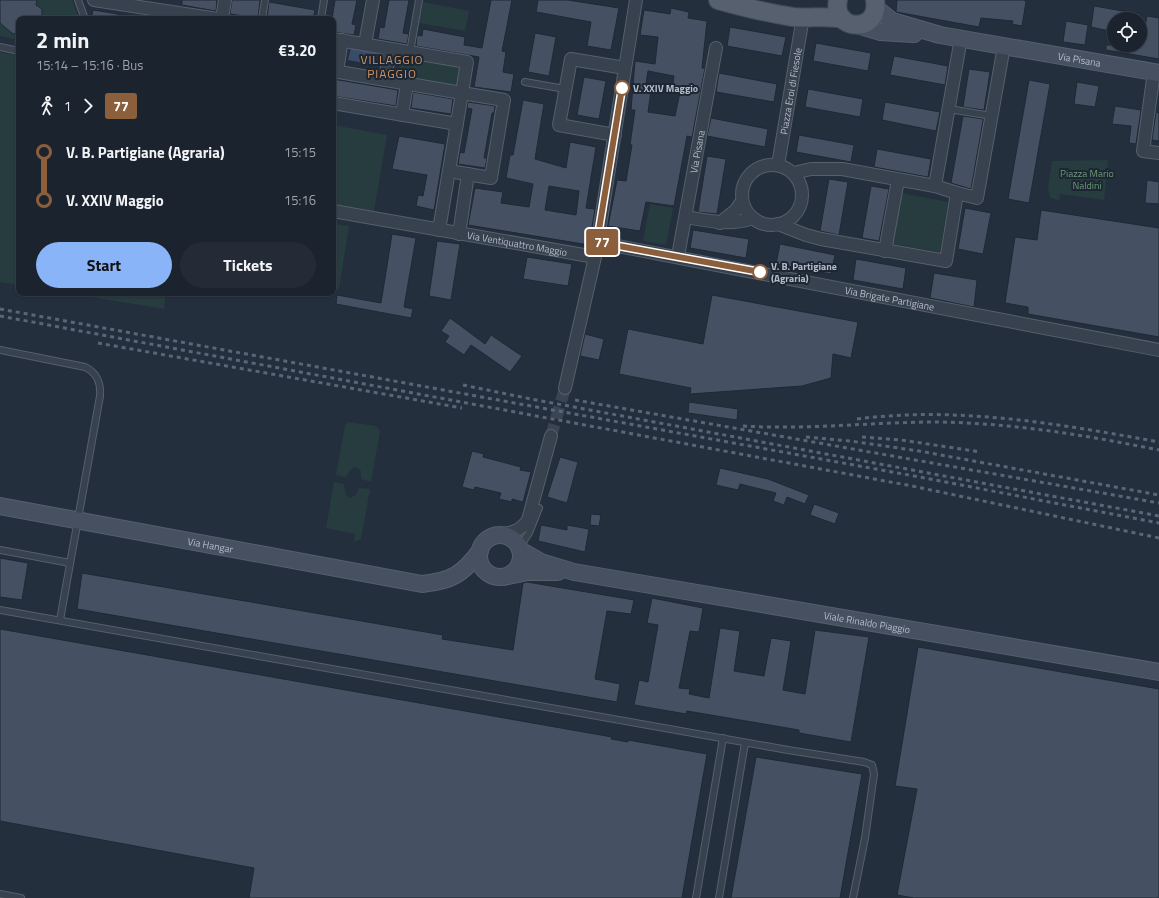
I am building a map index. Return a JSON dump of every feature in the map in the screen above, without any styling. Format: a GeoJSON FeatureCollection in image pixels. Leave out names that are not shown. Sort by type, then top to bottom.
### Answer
{"type":"FeatureCollection","features":[{"type":"Feature","properties":{"kind":"main road"},"geometry":{"type":"LineString","coordinates":[[718,0],[750,9],[803,17],[826,17],[850,22],[871,19],[876,2]]}},
{"type":"Feature","properties":{"kind":"main road"},"geometry":{"type":"LineString","coordinates":[[838,0],[838,9],[850,22]]}},
{"type":"Feature","properties":{"kind":"street"},"geometry":{"type":"LineString","coordinates":[[94,0],[130,2],[178,16]]}},
{"type":"Feature","properties":{"kind":"street"},"geometry":{"type":"LineString","coordinates":[[222,16],[225,0]]}},
{"type":"Feature","properties":{"kind":"street"},"geometry":{"type":"LineString","coordinates":[[365,44],[373,0]]}},
{"type":"Feature","properties":{"kind":"street"},"geometry":{"type":"LineString","coordinates":[[565,388],[588,293],[595,257],[636,0]]}},
{"type":"Feature","properties":{"kind":"street"},"geometry":{"type":"LineString","coordinates":[[876,2],[892,21],[935,33]]}},
{"type":"Feature","properties":{"kind":"street","name":"Piazza Eroi di Fiesole"},"geometry":{"type":"LineString","coordinates":[[778,165],[803,17]]}},
{"type":"Feature","properties":{"kind":"street"},"geometry":{"type":"LineString","coordinates":[[850,22],[880,32],[935,33]]}},
{"type":"Feature","properties":{"kind":"street","name":"Via Pisana"},"geometry":{"type":"LineString","coordinates":[[935,33],[1157,73],[1143,151],[1159,153]]}},
{"type":"Feature","properties":{"kind":"street"},"geometry":{"type":"LineString","coordinates":[[935,186],[961,38]]}},
{"type":"Feature","properties":{"kind":"street"},"geometry":{"type":"LineString","coordinates":[[336,56],[337,40],[467,62],[439,230]]}},
{"type":"Feature","properties":{"kind":"street"},"geometry":{"type":"LineString","coordinates":[[794,173],[806,170],[835,169],[935,186],[977,198],[1004,46]]}},
{"type":"Feature","properties":{"kind":"street","name":"Via Pisana"},"geometry":{"type":"LineString","coordinates":[[678,256],[716,48]]}},
{"type":"Feature","properties":{"kind":"street"},"geometry":{"type":"LineString","coordinates":[[385,80],[390,49]]}},
{"type":"Feature","properties":{"kind":"street"},"geometry":{"type":"LineString","coordinates":[[615,135],[559,125],[571,59],[625,68]]}},
{"type":"Feature","properties":{"kind":"street"},"geometry":{"type":"LineString","coordinates":[[336,71],[504,100],[490,178],[449,171]]}},
{"type":"Feature","properties":{"kind":"street"},"geometry":{"type":"LineString","coordinates":[[402,115],[407,84]]}},
{"type":"Feature","properties":{"kind":"street"},"geometry":{"type":"LineString","coordinates":[[336,104],[457,124]]}},
{"type":"Feature","properties":{"kind":"street"},"geometry":{"type":"LineString","coordinates":[[720,223],[736,210],[742,201],[744,184],[751,173],[763,166],[778,165],[794,173],[801,185],[803,194],[801,205],[797,213],[788,221],[778,224],[766,225],[753,218],[746,211],[742,201]]}},
{"type":"Feature","properties":{"kind":"street"},"geometry":{"type":"LineString","coordinates":[[459,234],[468,174]]}},
{"type":"Feature","properties":{"kind":"street"},"geometry":{"type":"LineString","coordinates":[[885,251],[898,180]]}},
{"type":"Feature","properties":{"kind":"street"},"geometry":{"type":"LineString","coordinates":[[778,224],[806,236],[946,261],[957,193]]}},
{"type":"Feature","properties":{"kind":"street","name":"Via Ventiquattro Maggio"},"geometry":{"type":"LineString","coordinates":[[336,212],[595,257]]}},
{"type":"Feature","properties":{"kind":"street"},"geometry":{"type":"LineString","coordinates":[[797,213],[806,236]]}},
{"type":"Feature","properties":{"kind":"street"},"geometry":{"type":"LineString","coordinates":[[686,217],[720,223],[738,222],[753,218]]}},
{"type":"Feature","properties":{"kind":"street","name":"Via Brigate Partigiane"},"geometry":{"type":"LineString","coordinates":[[597,242],[678,256],[1159,350]]}},
{"type":"Feature","properties":{"kind":"street"},"geometry":{"type":"LineString","coordinates":[[499,535],[512,539],[520,549],[520,563],[514,572],[508,576],[496,577],[487,573],[480,562],[480,551],[487,539],[499,535],[515,532],[524,526],[528,520],[551,436]]}},
{"type":"Feature","properties":{"kind":"street","name":"Via Hangar"},"geometry":{"type":"LineString","coordinates":[[0,506],[422,584],[435,589],[450,587],[487,573]]}},
{"type":"Feature","properties":{"kind":"street","name":"Viale Rinaldo Piaggio"},"geometry":{"type":"LineString","coordinates":[[520,549],[541,562],[574,572],[1159,672]]}},
{"type":"Feature","properties":{"kind":"street","name":"Via Hangar"},"geometry":{"type":"LineString","coordinates":[[422,584],[440,582],[458,575],[480,551]]}},
{"type":"Feature","properties":{"kind":"street","name":"Viale Rinaldo Piaggio"},"geometry":{"type":"LineString","coordinates":[[508,576],[528,572],[574,572]]}},
{"type":"Feature","properties":{"kind":"lane"},"geometry":{"type":"LineString","coordinates":[[78,0],[84,16]]}},
{"type":"Feature","properties":{"kind":"lane"},"geometry":{"type":"LineString","coordinates":[[262,16],[265,0]]}},
{"type":"Feature","properties":{"kind":"lane"},"geometry":{"type":"LineString","coordinates":[[321,16],[324,0]]}},
{"type":"Feature","properties":{"kind":"lane"},"geometry":{"type":"LineString","coordinates":[[410,52],[419,0]]}},
{"type":"Feature","properties":{"kind":"lane"},"geometry":{"type":"LineString","coordinates":[[0,47],[16,50]]}},
{"type":"Feature","properties":{"kind":"lane"},"geometry":{"type":"LineString","coordinates":[[525,82],[566,89]]}},
{"type":"Feature","properties":{"kind":"lane"},"geometry":{"type":"LineString","coordinates":[[949,109],[992,116]]}},
{"type":"Feature","properties":{"kind":"lane"},"geometry":{"type":"LineString","coordinates":[[0,350],[80,365],[90,369],[98,378],[100,396],[60,620]]}},
{"type":"Feature","properties":{"kind":"lane"},"geometry":{"type":"LineString","coordinates":[[520,549],[530,533],[540,508]]}},
{"type":"Feature","properties":{"kind":"lane"},"geometry":{"type":"LineString","coordinates":[[0,550],[70,563]]}},
{"type":"Feature","properties":{"kind":"lane"},"geometry":{"type":"LineString","coordinates":[[0,610],[864,762],[872,765],[874,774],[865,838],[853,898]]}},
{"type":"Feature","properties":{"kind":"lane"},"geometry":{"type":"LineString","coordinates":[[696,898],[723,738]]}},
{"type":"Feature","properties":{"kind":"lane"},"geometry":{"type":"LineString","coordinates":[[720,898],[745,742]]}},
{"type":"Feature","properties":{"kind":"lane"},"geometry":{"type":"LineString","coordinates":[[0,894],[21,898]]}},
{"type":"Feature","properties":{"kind":"green space"},"geometry":{"type":"Polygon","coordinates":[[[37,0],[72,0],[78,16],[40,16],[42,15],[42,9],[36,5],[37,0]]]}},
{"type":"Feature","properties":{"kind":"green space"},"geometry":{"type":"Polygon","coordinates":[[[423,2],[469,11],[465,31],[419,23],[423,2]]]}},
{"type":"Feature","properties":{"kind":"green space"},"geometry":{"type":"Polygon","coordinates":[[[0,23],[13,34],[16,33],[16,44],[14,44],[15,39],[0,36],[0,23]]]}},
{"type":"Feature","properties":{"kind":"green space"},"geometry":{"type":"Polygon","coordinates":[[[0,52],[16,55],[16,285],[0,282],[0,52]]]}},
{"type":"Feature","properties":{"kind":"green space"},"geometry":{"type":"Polygon","coordinates":[[[401,54],[461,65],[457,88],[397,78],[401,54]]]}},
{"type":"Feature","properties":{"kind":"green space"},"geometry":{"type":"Polygon","coordinates":[[[336,126],[387,135],[374,211],[336,205],[336,126]]]}},
{"type":"Feature","properties":{"kind":"green space","name":"Piazza Mario Naldini"},"geometry":{"type":"Polygon","coordinates":[[[1108,160],[1104,200],[1060,194],[1059,201],[1050,197],[1048,187],[1052,161],[1108,160]]]}},
{"type":"Feature","properties":{"kind":"green space"},"geometry":{"type":"Polygon","coordinates":[[[901,193],[948,202],[940,252],[892,244],[901,193]]]}},
{"type":"Feature","properties":{"kind":"green space"},"geometry":{"type":"Polygon","coordinates":[[[650,204],[673,208],[666,245],[643,241],[650,204]]]}},
{"type":"Feature","properties":{"kind":"green space"},"geometry":{"type":"Polygon","coordinates":[[[336,224],[349,226],[339,289],[336,288],[336,224]]]}},
{"type":"Feature","properties":{"kind":"green space"},"geometry":{"type":"Polygon","coordinates":[[[86,296],[166,296],[164,309],[86,296]]]}},
{"type":"Feature","properties":{"kind":"green space"},"geometry":{"type":"Polygon","coordinates":[[[348,422],[376,426],[380,431],[371,482],[361,479],[361,471],[356,467],[352,468],[346,477],[336,475],[345,425],[348,422]]]}},
{"type":"Feature","properties":{"kind":"green space"},"geometry":{"type":"Polygon","coordinates":[[[334,482],[344,484],[346,495],[350,498],[356,495],[359,488],[370,489],[361,539],[354,542],[355,534],[326,528],[334,482]]]}},
{"type":"Feature","properties":{"kind":"water"},"geometry":{"type":"Polygon","coordinates":[[[351,48],[376,53],[374,65],[348,60],[351,48]]]}},
{"type":"Feature","properties":{"kind":"building"},"geometry":{"type":"Polygon","coordinates":[[[0,0],[37,0],[36,5],[42,9],[42,15],[40,16],[16,16],[16,33],[13,34],[0,23],[0,0]]]}},
{"type":"Feature","properties":{"kind":"building"},"geometry":{"type":"Polygon","coordinates":[[[182,0],[217,0],[216,11],[182,5],[182,0]]]}},
{"type":"Feature","properties":{"kind":"building"},"geometry":{"type":"Polygon","coordinates":[[[232,0],[260,0],[258,16],[230,14],[232,0]]]}},
{"type":"Feature","properties":{"kind":"building"},"geometry":{"type":"Polygon","coordinates":[[[335,0],[357,0],[352,24],[356,25],[354,35],[336,32],[336,16],[332,16],[335,0]]]}},
{"type":"Feature","properties":{"kind":"building"},"geometry":{"type":"Polygon","coordinates":[[[389,0],[409,0],[403,33],[409,34],[407,44],[378,39],[380,27],[384,28],[389,0]]]}},
{"type":"Feature","properties":{"kind":"building"},"geometry":{"type":"Polygon","coordinates":[[[491,0],[512,0],[502,51],[506,52],[503,72],[514,74],[511,92],[474,87],[479,57],[416,46],[417,35],[422,36],[423,29],[465,37],[464,45],[482,48],[491,0]]]}},
{"type":"Feature","properties":{"kind":"building"},"geometry":{"type":"Polygon","coordinates":[[[538,0],[568,0],[619,8],[611,50],[587,46],[591,22],[536,12],[538,0]]]}},
{"type":"Feature","properties":{"kind":"building"},"geometry":{"type":"Polygon","coordinates":[[[897,0],[1024,0],[1026,2],[1022,26],[1012,24],[1013,21],[981,18],[979,27],[896,12],[897,0]]]}},
{"type":"Feature","properties":{"kind":"building"},"geometry":{"type":"Polygon","coordinates":[[[269,2],[315,10],[314,16],[267,16],[269,2]]]}},
{"type":"Feature","properties":{"kind":"building"},"geometry":{"type":"Polygon","coordinates":[[[1094,6],[1128,12],[1107,12],[1107,30],[1091,27],[1094,6]]]}},
{"type":"Feature","properties":{"kind":"building"},"geometry":{"type":"Polygon","coordinates":[[[671,8],[689,12],[688,18],[707,21],[702,68],[705,68],[692,137],[687,136],[674,206],[646,202],[640,231],[608,226],[617,180],[626,181],[632,145],[630,145],[635,110],[631,110],[635,61],[655,64],[658,37],[640,35],[644,10],[670,14],[671,8]],[[648,71],[645,90],[651,91],[648,112],[675,116],[680,92],[672,90],[674,76],[648,71]]]}},
{"type":"Feature","properties":{"kind":"building"},"geometry":{"type":"Polygon","coordinates":[[[93,10],[118,14],[118,16],[92,16],[93,10]]]}},
{"type":"Feature","properties":{"kind":"building"},"geometry":{"type":"Polygon","coordinates":[[[1147,16],[1159,18],[1159,59],[1118,52],[1147,52],[1147,16]]]}},
{"type":"Feature","properties":{"kind":"building"},"geometry":{"type":"Polygon","coordinates":[[[1066,21],[1088,25],[1085,45],[1063,42],[1066,21]]]}},
{"type":"Feature","properties":{"kind":"building"},"geometry":{"type":"Polygon","coordinates":[[[730,27],[786,37],[782,56],[727,46],[730,27]]]}},
{"type":"Feature","properties":{"kind":"building"},"geometry":{"type":"Polygon","coordinates":[[[535,33],[556,37],[549,76],[528,72],[535,33]]]}},
{"type":"Feature","properties":{"kind":"building"},"geometry":{"type":"Polygon","coordinates":[[[816,43],[871,53],[868,71],[813,61],[816,43]]]}},
{"type":"Feature","properties":{"kind":"building"},"geometry":{"type":"Polygon","coordinates":[[[894,56],[948,66],[945,85],[890,75],[894,56]]]}},
{"type":"Feature","properties":{"kind":"building"},"geometry":{"type":"Polygon","coordinates":[[[969,69],[990,72],[984,110],[963,107],[969,69]]]}},
{"type":"Feature","properties":{"kind":"building"},"geometry":{"type":"Polygon","coordinates":[[[719,73],[777,84],[774,102],[716,92],[719,73]]]}},
{"type":"Feature","properties":{"kind":"building"},"geometry":{"type":"Polygon","coordinates":[[[584,77],[606,81],[599,119],[577,115],[584,77]]]}},
{"type":"Feature","properties":{"kind":"building"},"geometry":{"type":"Polygon","coordinates":[[[336,80],[398,90],[396,106],[336,96],[336,80]]]}},
{"type":"Feature","properties":{"kind":"building"},"geometry":{"type":"Polygon","coordinates":[[[1029,80],[1050,84],[1029,203],[1008,199],[1029,80]]]}},
{"type":"Feature","properties":{"kind":"building"},"geometry":{"type":"Polygon","coordinates":[[[1077,82],[1099,86],[1095,107],[1074,104],[1077,82]]]}},
{"type":"Feature","properties":{"kind":"building"},"geometry":{"type":"Polygon","coordinates":[[[808,89],[863,99],[860,117],[805,107],[808,89]]]}},
{"type":"Feature","properties":{"kind":"building"},"geometry":{"type":"Polygon","coordinates":[[[413,92],[453,99],[451,114],[411,108],[413,92]]]}},
{"type":"Feature","properties":{"kind":"building"},"geometry":{"type":"Polygon","coordinates":[[[523,100],[544,104],[535,159],[566,168],[570,142],[596,147],[586,208],[595,209],[589,245],[468,225],[475,188],[503,192],[501,203],[529,207],[533,184],[506,178],[510,155],[513,155],[523,100]],[[549,186],[545,210],[576,215],[579,191],[549,186]]]}},
{"type":"Feature","properties":{"kind":"building"},"geometry":{"type":"Polygon","coordinates":[[[468,102],[495,106],[494,113],[492,113],[484,158],[487,158],[485,168],[458,164],[460,152],[464,153],[472,109],[467,108],[468,102]]]}},
{"type":"Feature","properties":{"kind":"building"},"geometry":{"type":"Polygon","coordinates":[[[885,102],[940,112],[936,131],[882,120],[885,102]]]}},
{"type":"Feature","properties":{"kind":"building"},"geometry":{"type":"Polygon","coordinates":[[[1115,106],[1141,110],[1136,144],[1129,143],[1131,126],[1112,124],[1115,106]]]}},
{"type":"Feature","properties":{"kind":"building"},"geometry":{"type":"Polygon","coordinates":[[[1156,112],[1159,113],[1159,141],[1152,140],[1156,112]]]}},
{"type":"Feature","properties":{"kind":"building"},"geometry":{"type":"Polygon","coordinates":[[[963,116],[983,119],[971,189],[951,183],[963,116]]]}},
{"type":"Feature","properties":{"kind":"building"},"geometry":{"type":"Polygon","coordinates":[[[711,118],[768,129],[765,147],[707,136],[711,118]]]}},
{"type":"Feature","properties":{"kind":"building"},"geometry":{"type":"Polygon","coordinates":[[[799,135],[854,145],[851,162],[796,152],[799,135]]]}},
{"type":"Feature","properties":{"kind":"building"},"geometry":{"type":"Polygon","coordinates":[[[399,136],[445,144],[434,210],[416,206],[418,195],[423,196],[427,175],[392,169],[399,136]]]}},
{"type":"Feature","properties":{"kind":"building"},"geometry":{"type":"Polygon","coordinates":[[[877,149],[931,159],[928,177],[874,167],[877,149]]]}},
{"type":"Feature","properties":{"kind":"building"},"geometry":{"type":"Polygon","coordinates":[[[707,156],[726,159],[717,214],[698,212],[707,156]]]}},
{"type":"Feature","properties":{"kind":"building"},"geometry":{"type":"Polygon","coordinates":[[[829,179],[848,182],[839,235],[820,231],[829,179]]]}},
{"type":"Feature","properties":{"kind":"building"},"geometry":{"type":"Polygon","coordinates":[[[1147,180],[1159,182],[1159,204],[1145,203],[1147,180]]]}},
{"type":"Feature","properties":{"kind":"building"},"geometry":{"type":"Polygon","coordinates":[[[871,186],[889,189],[879,241],[862,238],[871,186]]]}},
{"type":"Feature","properties":{"kind":"building"},"geometry":{"type":"Polygon","coordinates":[[[965,208],[991,213],[983,254],[958,249],[965,208]]]}},
{"type":"Feature","properties":{"kind":"building"},"geometry":{"type":"Polygon","coordinates":[[[1041,210],[1159,228],[1159,337],[1028,314],[1028,307],[1005,303],[1015,237],[1037,240],[1041,210]]]}},
{"type":"Feature","properties":{"kind":"building"},"geometry":{"type":"Polygon","coordinates":[[[693,230],[749,239],[746,258],[690,248],[693,230]]]}},
{"type":"Feature","properties":{"kind":"building"},"geometry":{"type":"Polygon","coordinates":[[[392,234],[416,238],[404,307],[413,309],[411,318],[336,304],[337,295],[381,303],[392,234]]]}},
{"type":"Feature","properties":{"kind":"building"},"geometry":{"type":"Polygon","coordinates":[[[437,241],[460,244],[451,300],[429,296],[437,241]]]}},
{"type":"Feature","properties":{"kind":"building"},"geometry":{"type":"Polygon","coordinates":[[[780,244],[835,255],[831,274],[776,264],[780,244]]]}},
{"type":"Feature","properties":{"kind":"building"},"geometry":{"type":"Polygon","coordinates":[[[527,257],[572,264],[568,286],[523,279],[527,257]]]}},
{"type":"Feature","properties":{"kind":"building"},"geometry":{"type":"Polygon","coordinates":[[[856,259],[906,268],[903,289],[853,280],[856,259]]]}},
{"type":"Feature","properties":{"kind":"building"},"geometry":{"type":"Polygon","coordinates":[[[934,273],[977,280],[974,307],[930,298],[934,273]]]}},
{"type":"Feature","properties":{"kind":"building"},"geometry":{"type":"Polygon","coordinates":[[[712,295],[858,322],[851,358],[833,354],[831,378],[802,386],[690,394],[691,388],[619,374],[628,329],[703,344],[712,295]]]}},
{"type":"Feature","properties":{"kind":"building"},"geometry":{"type":"Polygon","coordinates":[[[450,318],[485,344],[491,335],[522,356],[510,372],[471,345],[464,355],[445,342],[449,336],[441,331],[450,318]]]}},
{"type":"Feature","properties":{"kind":"building"},"geometry":{"type":"Polygon","coordinates":[[[585,334],[604,339],[599,360],[580,356],[585,334]]]}},
{"type":"Feature","properties":{"kind":"building"},"geometry":{"type":"Polygon","coordinates":[[[689,402],[738,409],[737,420],[688,413],[689,402]]]}},
{"type":"Feature","properties":{"kind":"building"},"geometry":{"type":"Polygon","coordinates":[[[472,451],[484,454],[483,457],[521,467],[520,470],[531,472],[523,502],[512,499],[512,502],[499,499],[501,493],[475,487],[474,490],[462,487],[472,451]]]}},
{"type":"Feature","properties":{"kind":"building"},"geometry":{"type":"Polygon","coordinates":[[[560,457],[578,462],[567,503],[547,497],[560,457]]]}},
{"type":"Feature","properties":{"kind":"building"},"geometry":{"type":"Polygon","coordinates":[[[720,468],[768,479],[809,495],[805,504],[787,497],[784,505],[773,501],[776,493],[740,484],[738,490],[716,485],[720,468]]]}},
{"type":"Feature","properties":{"kind":"building"},"geometry":{"type":"Polygon","coordinates":[[[814,504],[839,513],[835,524],[810,515],[814,504]]]}},
{"type":"Feature","properties":{"kind":"building"},"geometry":{"type":"Polygon","coordinates":[[[591,514],[601,515],[599,526],[590,525],[591,514]]]}},
{"type":"Feature","properties":{"kind":"building"},"geometry":{"type":"Polygon","coordinates":[[[541,525],[567,530],[567,525],[589,529],[585,552],[538,541],[541,525]]]}},
{"type":"Feature","properties":{"kind":"building"},"geometry":{"type":"Polygon","coordinates":[[[0,558],[28,563],[22,600],[0,597],[0,558]]]}},
{"type":"Feature","properties":{"kind":"building"},"geometry":{"type":"Polygon","coordinates":[[[82,573],[443,635],[442,639],[513,650],[523,583],[527,582],[634,600],[631,614],[607,611],[595,679],[620,684],[617,702],[77,609],[82,573]]]}},
{"type":"Feature","properties":{"kind":"building"},"geometry":{"type":"Polygon","coordinates":[[[652,598],[703,608],[699,632],[690,631],[679,688],[690,689],[689,694],[709,698],[720,628],[740,631],[734,671],[764,676],[771,638],[791,641],[783,690],[805,694],[815,630],[869,637],[851,742],[799,733],[799,730],[687,711],[686,714],[634,705],[639,680],[648,682],[658,625],[647,623],[652,598]]]}},
{"type":"Feature","properties":{"kind":"building"},"geometry":{"type":"Polygon","coordinates":[[[0,629],[612,737],[611,739],[628,742],[628,740],[707,754],[682,898],[249,898],[254,868],[0,821],[0,629]]]}},
{"type":"Feature","properties":{"kind":"building"},"geometry":{"type":"Polygon","coordinates":[[[918,647],[1159,689],[1159,898],[914,898],[897,895],[917,789],[895,786],[918,647]]]}},
{"type":"Feature","properties":{"kind":"building"},"geometry":{"type":"Polygon","coordinates":[[[756,757],[862,774],[840,898],[731,898],[756,757]]]}},
{"type":"Feature","properties":{"kind":"tunnel"},"geometry":{"type":"LineString","coordinates":[[551,436],[565,388]]}},
{"type":"Feature","properties":{"kind":"railway"},"geometry":{"type":"LineString","coordinates":[[0,309],[914,476],[1159,523]]}},
{"type":"Feature","properties":{"kind":"railway"},"geometry":{"type":"LineString","coordinates":[[0,316],[912,486],[1159,538]]}},
{"type":"Feature","properties":{"kind":"railway"},"geometry":{"type":"LineString","coordinates":[[98,343],[462,408]]}},
{"type":"Feature","properties":{"kind":"railway"},"geometry":{"type":"LineString","coordinates":[[463,385],[1159,516]]}},
{"type":"Feature","properties":{"kind":"railway"},"geometry":{"type":"LineString","coordinates":[[575,400],[1159,503]]}},
{"type":"Feature","properties":{"kind":"railway"},"geometry":{"type":"LineString","coordinates":[[857,419],[895,416],[971,416],[1047,423],[1159,442]]}},
{"type":"Feature","properties":{"kind":"railway"},"geometry":{"type":"LineString","coordinates":[[743,426],[791,427],[913,422],[965,423],[1021,427],[1104,439],[1159,450]]}},
{"type":"Feature","properties":{"kind":"railway"},"geometry":{"type":"LineString","coordinates":[[806,437],[850,441],[919,451],[1159,495]]}},
{"type":"Feature","properties":{"kind":"railway"},"geometry":{"type":"LineString","coordinates":[[862,437],[901,440],[981,452]]}},
{"type":"Feature","properties":{"kind":"bus line","name":"77"},"geometry":{"type":"LineString","coordinates":[[622,88],[597,242],[760,272]]}},
{"type":"Feature","properties":{"kind":"place","name":"V. XXIV Maggio"},"geometry":{"type":"Point","coordinates":[622,88]}},
{"type":"Feature","properties":{"kind":"place","name":"V. B. Partigiane (Agraria)"},"geometry":{"type":"Point","coordinates":[760,272]}},
{"type":"Feature","properties":{"kind":"district","name":"VILLAGGIO PIAGGIO"},"geometry":{"type":"Point","coordinates":[392,66]}}]}
